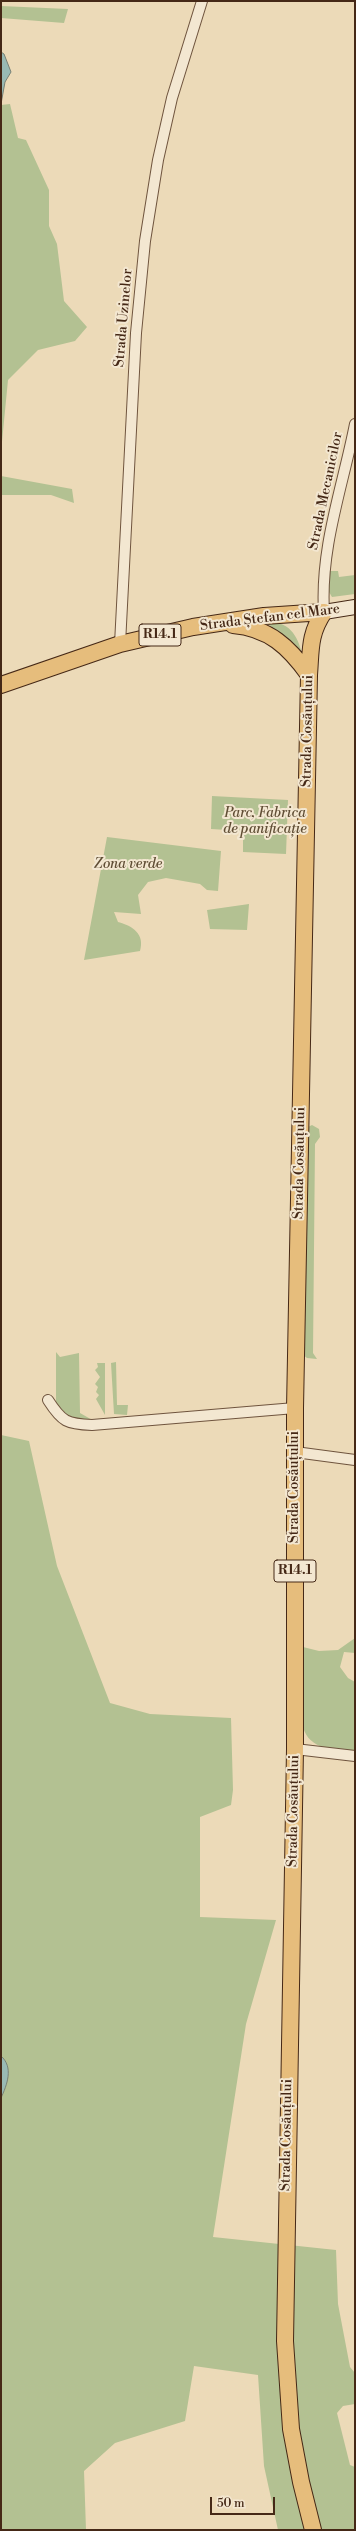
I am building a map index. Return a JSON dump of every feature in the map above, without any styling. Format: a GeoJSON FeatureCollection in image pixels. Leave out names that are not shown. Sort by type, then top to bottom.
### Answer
{"type":"FeatureCollection","features":[{"type":"Feature","properties":{"kind":"main road","name":"Strada Ștefan cel Mare"},"geometry":{"type":"LineString","coordinates":[[1,685],[120,644],[193,627],[264,616],[324,612],[355,607]]}},
{"type":"Feature","properties":{"kind":"main road","name":"Strada Cosăuțului"},"geometry":{"type":"LineString","coordinates":[[313,2530],[294,2442],[288,2401],[285,2341],[295,1749],[295,1408],[309,675],[311,637],[314,626],[324,612]]}},
{"type":"Feature","properties":{"kind":"main road","name":"R14.1"},"geometry":{"type":"LineString","coordinates":[[220,623],[252,627],[272,636],[293,654],[309,675]]}},
{"type":"Feature","properties":{"kind":"street","name":"Strada Uzinelor"},"geometry":{"type":"LineString","coordinates":[[120,644],[136,333],[145,241],[158,160],[172,98],[202,1]]}},
{"type":"Feature","properties":{"kind":"street","name":"Strada Mecanicilor"},"geometry":{"type":"LineString","coordinates":[[324,612],[324,572],[330,529],[347,467],[355,424]]}},
{"type":"Feature","properties":{"kind":"street"},"geometry":{"type":"LineString","coordinates":[[48,1400],[58,1415],[70,1424],[92,1425],[295,1408]]}},
{"type":"Feature","properties":{"kind":"street"},"geometry":{"type":"LineString","coordinates":[[295,1452],[355,1460]]}},
{"type":"Feature","properties":{"kind":"street"},"geometry":{"type":"LineString","coordinates":[[295,1749],[355,1756]]}},
{"type":"Feature","properties":{"kind":"green space"},"geometry":{"type":"Polygon","coordinates":[[[1,6],[68,9],[64,23],[1,18],[1,6]]]}},
{"type":"Feature","properties":{"kind":"green space"},"geometry":{"type":"Polygon","coordinates":[[[10,104],[18,138],[26,140],[49,190],[49,226],[57,244],[64,301],[87,327],[75,341],[38,350],[8,380],[1,452],[1,105],[10,104]]]}},
{"type":"Feature","properties":{"kind":"green space"},"geometry":{"type":"Polygon","coordinates":[[[1,476],[72,489],[74,503],[51,495],[1,495],[1,476]]]}},
{"type":"Feature","properties":{"kind":"green space"},"geometry":{"type":"Polygon","coordinates":[[[329,571],[338,571],[339,577],[355,575],[355,594],[332,597],[329,592],[329,571]]]}},
{"type":"Feature","properties":{"kind":"green space"},"geometry":{"type":"Polygon","coordinates":[[[265,622],[274,622],[287,627],[296,637],[303,659],[279,632],[265,622]]]}},
{"type":"Feature","properties":{"kind":"green space","name":"Parc, Fabrica de panificație"},"geometry":{"type":"Polygon","coordinates":[[[212,796],[288,800],[286,854],[243,852],[243,831],[211,829],[212,796]]]}},
{"type":"Feature","properties":{"kind":"green space","name":"Zona verde"},"geometry":{"type":"Polygon","coordinates":[[[107,837],[221,851],[218,891],[207,890],[200,884],[166,878],[148,882],[138,895],[141,914],[114,912],[118,922],[133,928],[139,935],[141,940],[140,951],[84,960],[107,837]]]}},
{"type":"Feature","properties":{"kind":"green space"},"geometry":{"type":"Polygon","coordinates":[[[249,904],[247,930],[210,929],[207,910],[249,904]]]}},
{"type":"Feature","properties":{"kind":"green space"},"geometry":{"type":"Polygon","coordinates":[[[312,1125],[319,1129],[320,1137],[315,1144],[313,1353],[317,1359],[307,1358],[303,1355],[308,1127],[312,1125]]]}},
{"type":"Feature","properties":{"kind":"green space"},"geometry":{"type":"Polygon","coordinates":[[[56,1352],[60,1357],[79,1353],[80,1413],[94,1421],[73,1421],[56,1406],[56,1352]]]}},
{"type":"Feature","properties":{"kind":"green space"},"geometry":{"type":"Polygon","coordinates":[[[116,1362],[117,1405],[128,1405],[127,1415],[114,1414],[111,1363],[116,1362]]]}},
{"type":"Feature","properties":{"kind":"green space"},"geometry":{"type":"Polygon","coordinates":[[[97,1363],[105,1363],[105,1415],[96,1399],[99,1395],[96,1392],[98,1387],[95,1384],[100,1377],[95,1370],[98,1367],[97,1363]]]}},
{"type":"Feature","properties":{"kind":"green space"},"geometry":{"type":"Polygon","coordinates":[[[1,1435],[29,1441],[57,1566],[110,1703],[150,1714],[231,1718],[233,1790],[231,1805],[200,1817],[200,1917],[276,1920],[246,2024],[213,2237],[336,2250],[338,2304],[350,2367],[355,2373],[355,2404],[343,2406],[337,2413],[350,2465],[355,2467],[354,2530],[278,2530],[264,2466],[258,2375],[194,2366],[185,2421],[115,2443],[84,2471],[86,2530],[1,2530],[1,1435]]]}},
{"type":"Feature","properties":{"kind":"green space"},"geometry":{"type":"Polygon","coordinates":[[[355,1638],[355,1653],[344,1652],[340,1667],[348,1678],[355,1682],[355,1753],[324,1748],[317,1745],[306,1735],[303,1727],[303,1647],[319,1651],[338,1650],[355,1638]]]}},
{"type":"Feature","properties":{"kind":"water"},"geometry":{"type":"Polygon","coordinates":[[[1,52],[4,54],[11,72],[5,82],[1,104],[1,52]]]}},
{"type":"Feature","properties":{"kind":"water"},"geometry":{"type":"Polygon","coordinates":[[[1,2056],[7,2065],[8,2076],[1,2098],[1,2056]]]}}]}
